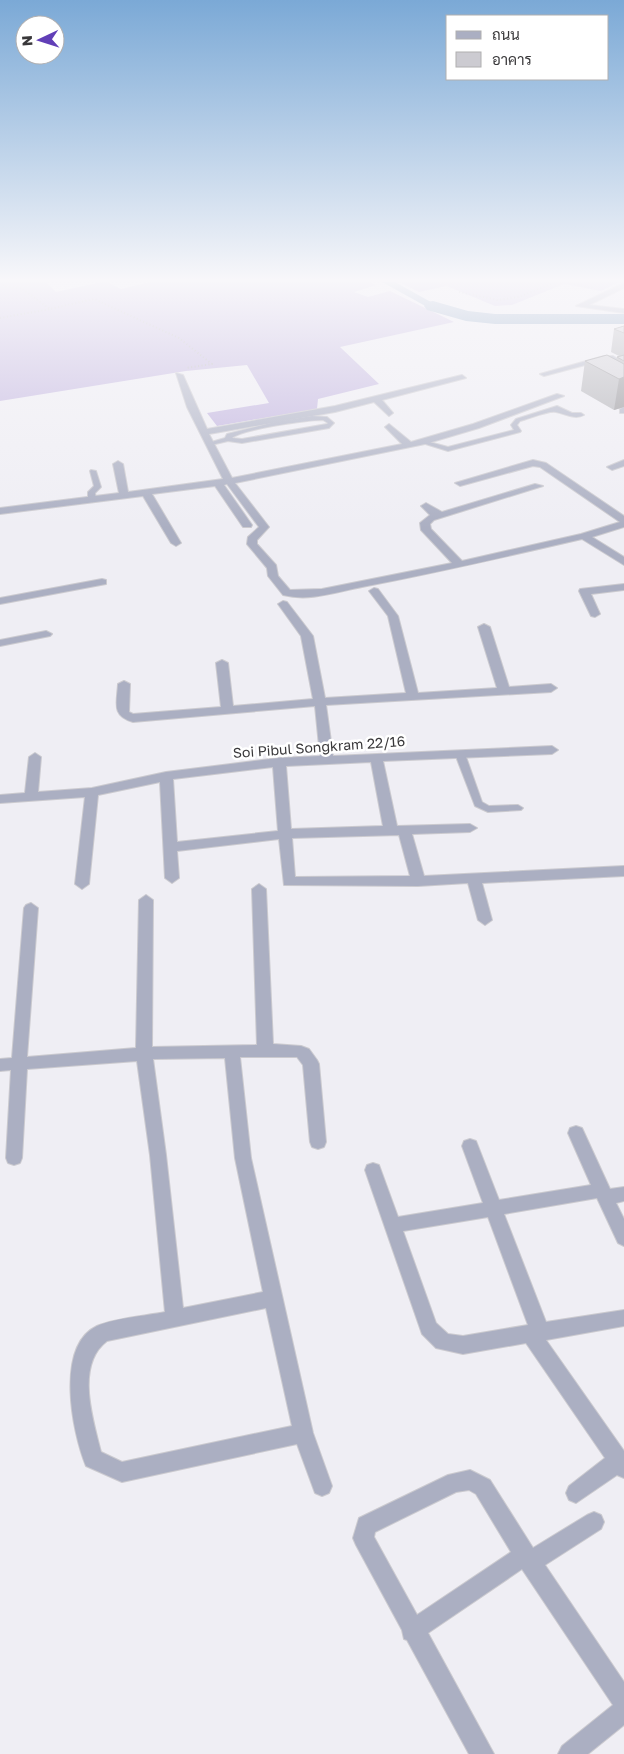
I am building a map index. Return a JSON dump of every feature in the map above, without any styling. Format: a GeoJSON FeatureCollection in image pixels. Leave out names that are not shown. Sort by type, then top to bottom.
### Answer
{"type":"FeatureCollection","features":[{"type":"Feature","properties":{"kind":"street"},"geometry":{"type":"LineString","coordinates":[[544,374],[582,364]]}},
{"type":"Feature","properties":{"kind":"street"},"geometry":{"type":"LineString","coordinates":[[179,375],[192,407],[211,443],[224,482],[247,525]]}},
{"type":"Feature","properties":{"kind":"street"},"geometry":{"type":"LineString","coordinates":[[205,432],[335,409],[462,378]]}},
{"type":"Feature","properties":{"kind":"street"},"geometry":{"type":"LineString","coordinates":[[0,511],[147,494],[224,482],[350,458],[422,442],[476,426],[560,396]]}},
{"type":"Feature","properties":{"kind":"street"},"geometry":{"type":"LineString","coordinates":[[376,399],[389,413]]}},
{"type":"Feature","properties":{"kind":"street"},"geometry":{"type":"LineString","coordinates":[[389,427],[409,444]]}},
{"type":"Feature","properties":{"kind":"street"},"geometry":{"type":"LineString","coordinates":[[460,483],[533,463],[543,465],[624,520]]}},
{"type":"Feature","properties":{"kind":"street"},"geometry":{"type":"LineString","coordinates":[[612,467],[624,463]]}},
{"type":"Feature","properties":{"kind":"street"},"geometry":{"type":"LineString","coordinates":[[118,464],[124,496]]}},
{"type":"Feature","properties":{"kind":"street"},"geometry":{"type":"LineString","coordinates":[[224,482],[264,526],[263,530],[250,541],[272,567],[273,576],[287,593],[296,595],[366,582],[386,581],[584,536],[624,524]]}},
{"type":"Feature","properties":{"kind":"street"},"geometry":{"type":"LineString","coordinates":[[459,564],[426,530],[425,523],[431,518],[538,486]]}},
{"type":"Feature","properties":{"kind":"street"},"geometry":{"type":"LineString","coordinates":[[147,494],[176,543]]}},
{"type":"Feature","properties":{"kind":"street"},"geometry":{"type":"LineString","coordinates":[[426,506],[434,513],[445,514]]}},
{"type":"Feature","properties":{"kind":"street"},"geometry":{"type":"LineString","coordinates":[[584,536],[624,562]]}},
{"type":"Feature","properties":{"kind":"street"},"geometry":{"type":"LineString","coordinates":[[0,601],[102,582]]}},
{"type":"Feature","properties":{"kind":"street"},"geometry":{"type":"LineString","coordinates":[[595,614],[584,591],[624,587]]}},
{"type":"Feature","properties":{"kind":"street"},"geometry":{"type":"LineString","coordinates":[[374,591],[392,616],[414,696]]}},
{"type":"Feature","properties":{"kind":"street"},"geometry":{"type":"LineString","coordinates":[[283,604],[307,636],[320,702],[327,759]]}},
{"type":"Feature","properties":{"kind":"street"},"geometry":{"type":"LineString","coordinates":[[484,627],[504,690]]}},
{"type":"Feature","properties":{"kind":"street"},"geometry":{"type":"LineString","coordinates":[[0,643],[46,634]]}},
{"type":"Feature","properties":{"kind":"street"},"geometry":{"type":"LineString","coordinates":[[222,664],[227,710]]}},
{"type":"Feature","properties":{"kind":"street"},"geometry":{"type":"LineString","coordinates":[[124,684],[124,712],[126,716],[133,718],[320,702],[551,688]]}},
{"type":"Feature","properties":{"kind":"street","name":"Soi Pibul Songkram 22/16"},"geometry":{"type":"LineString","coordinates":[[0,798],[92,792],[166,776],[279,762],[552,750]]}},
{"type":"Feature","properties":{"kind":"street"},"geometry":{"type":"LineString","coordinates":[[31,796],[35,757]]}},
{"type":"Feature","properties":{"kind":"street"},"geometry":{"type":"LineString","coordinates":[[376,758],[391,831]]}},
{"type":"Feature","properties":{"kind":"street"},"geometry":{"type":"LineString","coordinates":[[279,762],[290,882],[418,881],[624,871]]}},
{"type":"Feature","properties":{"kind":"street"},"geometry":{"type":"LineString","coordinates":[[166,776],[172,878]]}},
{"type":"Feature","properties":{"kind":"street"},"geometry":{"type":"LineString","coordinates":[[82,884],[92,792]]}},
{"type":"Feature","properties":{"kind":"street"},"geometry":{"type":"LineString","coordinates":[[170,847],[287,834],[470,828]]}},
{"type":"Feature","properties":{"kind":"street"},"geometry":{"type":"LineString","coordinates":[[405,831],[418,881]]}},
{"type":"Feature","properties":{"kind":"street"},"geometry":{"type":"LineString","coordinates":[[474,878],[485,920]]}},
{"type":"Feature","properties":{"kind":"street"},"geometry":{"type":"LineString","coordinates":[[259,889],[265,1051]]}},
{"type":"Feature","properties":{"kind":"street"},"geometry":{"type":"LineString","coordinates":[[146,900],[144,1054],[158,1155],[174,1318]]}},
{"type":"Feature","properties":{"kind":"street"},"geometry":{"type":"LineString","coordinates":[[14,1158],[19,1064],[32,908]]}},
{"type":"Feature","properties":{"kind":"street"},"geometry":{"type":"LineString","coordinates":[[0,1065],[144,1054],[295,1050],[302,1053],[311,1064],[318,1142]]}},
{"type":"Feature","properties":{"kind":"street"},"geometry":{"type":"LineString","coordinates":[[232,1051],[243,1158],[303,1434],[322,1486]]}},
{"type":"Feature","properties":{"kind":"street"},"geometry":{"type":"LineString","coordinates":[[576,1133],[624,1238]]}},
{"type":"Feature","properties":{"kind":"street"},"geometry":{"type":"LineString","coordinates":[[470,1146],[494,1208],[535,1332],[621,1465],[576,1493]]}},
{"type":"Feature","properties":{"kind":"street"},"geometry":{"type":"LineString","coordinates":[[373,1170],[429,1328],[443,1342],[463,1345],[624,1318]]}},
{"type":"Feature","properties":{"kind":"street"},"geometry":{"type":"LineString","coordinates":[[393,1226],[494,1208],[604,1194],[624,1194]]}},
{"type":"Feature","properties":{"kind":"street"},"geometry":{"type":"LineString","coordinates":[[273,1298],[102,1333],[89,1343],[80,1376],[83,1421],[93,1459],[122,1472],[303,1434]]}},
{"type":"Feature","properties":{"kind":"street"},"geometry":{"type":"LineString","coordinates":[[482,1754],[412,1631],[363,1538],[366,1525],[455,1482],[470,1480],[483,1487],[528,1559],[624,1702]]}},
{"type":"Feature","properties":{"kind":"street"},"geometry":{"type":"LineString","coordinates":[[412,1631],[528,1559],[594,1522]]}},
{"type":"Feature","properties":{"kind":"street"},"geometry":{"type":"LineString","coordinates":[[570,1754],[624,1711]]}},
{"type":"Feature","properties":{"kind":"lane"},"geometry":{"type":"LineString","coordinates":[[422,442],[448,449],[518,431],[514,425],[518,420],[556,408],[570,415],[581,415]]}},
{"type":"Feature","properties":{"kind":"lane"},"geometry":{"type":"LineString","coordinates":[[211,443],[228,440],[242,441],[329,426],[331,423],[323,418],[310,419],[246,430],[229,435],[228,440]]}},
{"type":"Feature","properties":{"kind":"lane"},"geometry":{"type":"LineString","coordinates":[[92,500],[91,492],[98,487],[93,471]]}},
{"type":"Feature","properties":{"kind":"lane"},"geometry":{"type":"LineString","coordinates":[[460,754],[478,804],[488,809],[518,808]]}},
{"type":"Feature","properties":{"kind":"path"},"geometry":{"type":"LineString","coordinates":[[179,375],[175,369],[212,364]]}},
{"type":"Feature","properties":{"kind":"shaded area"},"geometry":{"type":"Polygon","coordinates":[[[0,364],[358,364],[379,384],[318,399],[317,409],[217,426],[207,413],[269,403],[247,365],[186,371],[0,401],[0,364]]]}},
{"type":"Feature","properties":{"kind":"building"},"geometry":{"type":"Polygon","coordinates":[[[590,364],[624,364],[624,377],[619,379],[590,364]]]}}]}
